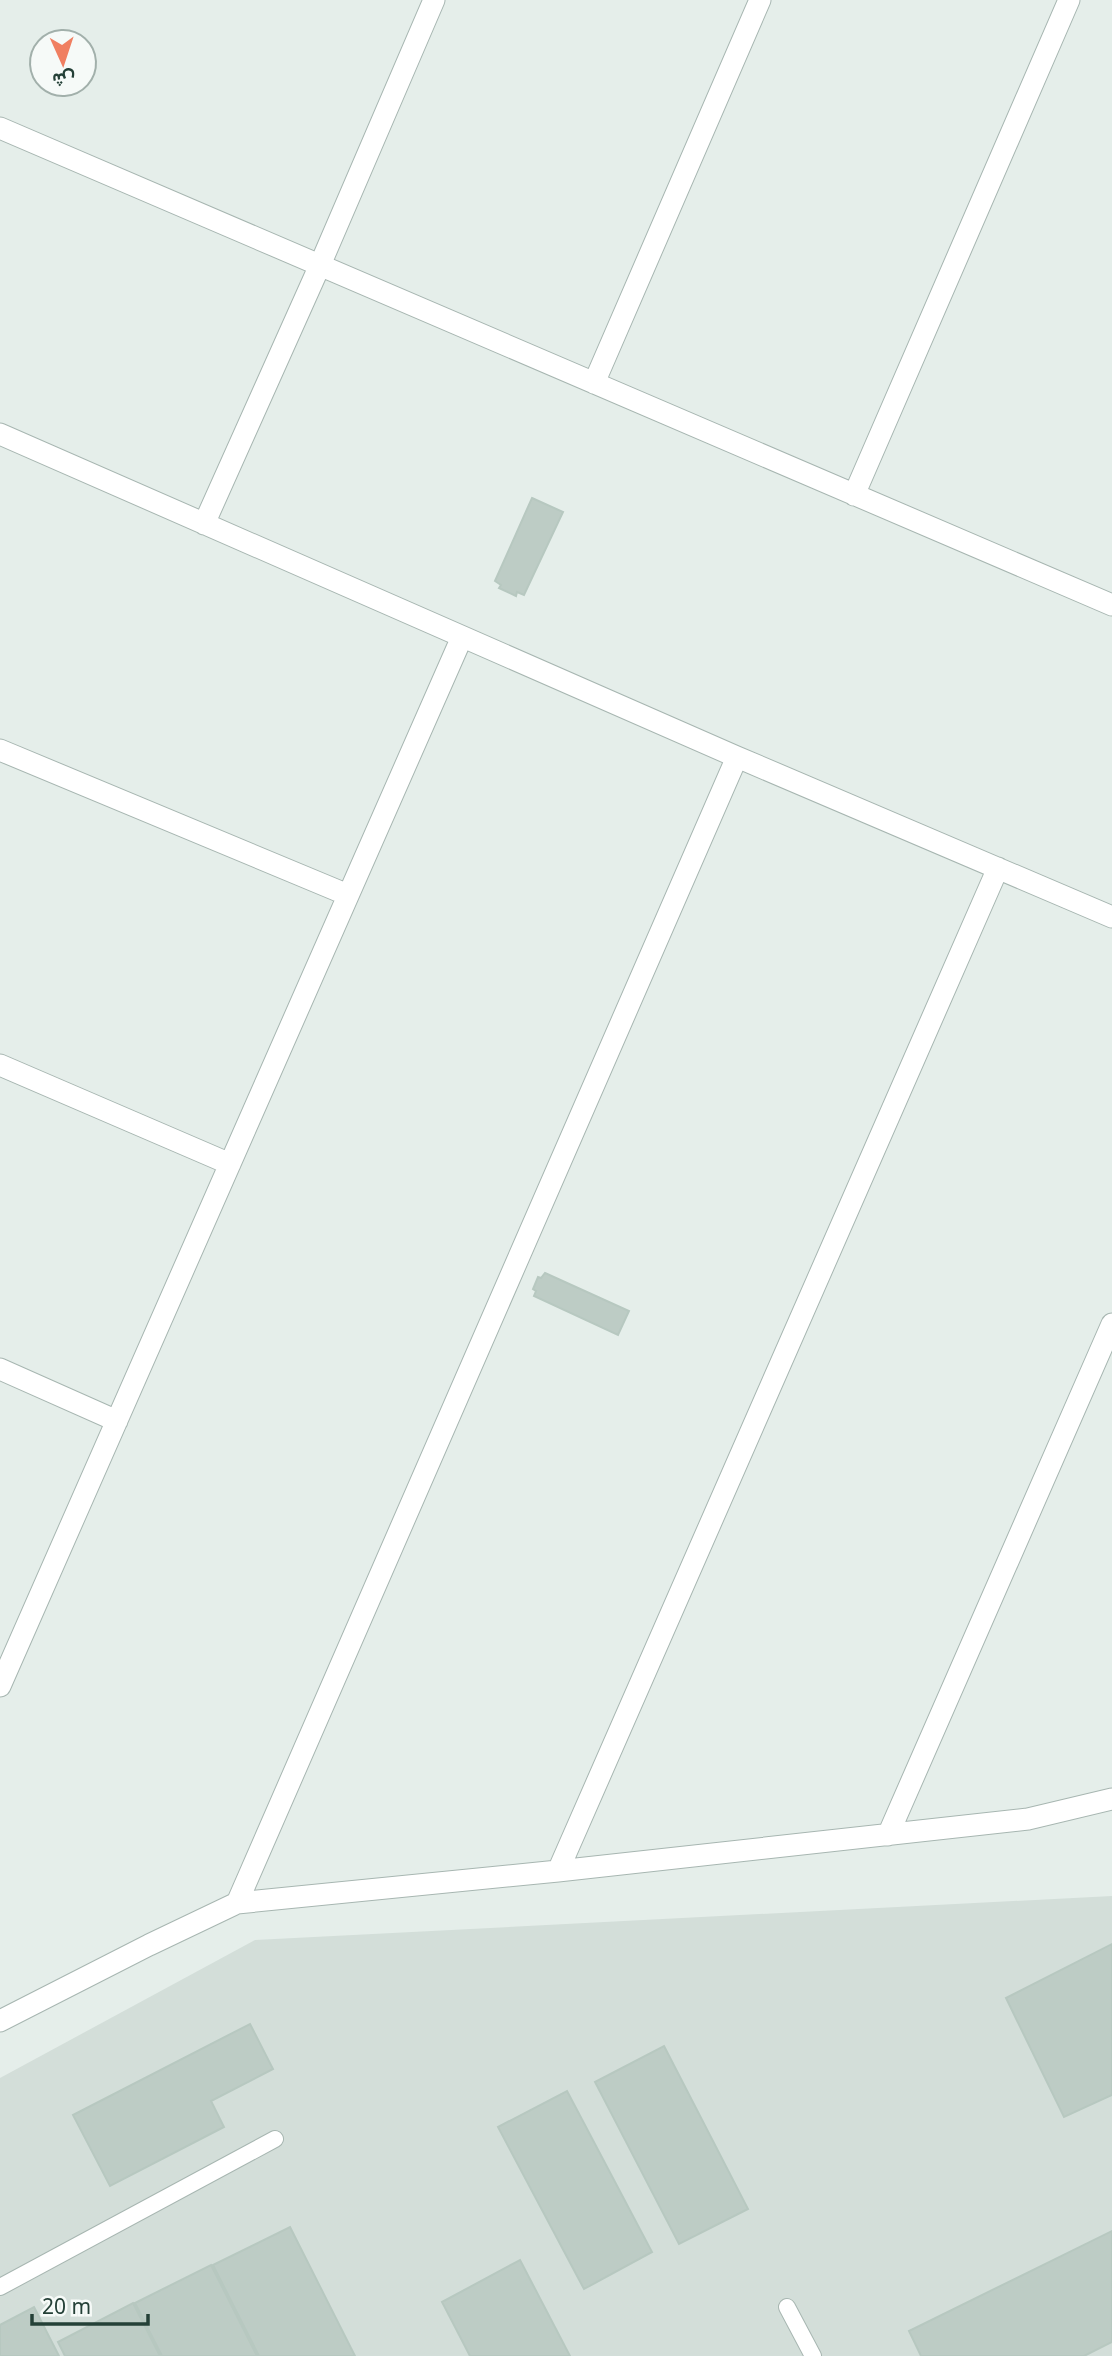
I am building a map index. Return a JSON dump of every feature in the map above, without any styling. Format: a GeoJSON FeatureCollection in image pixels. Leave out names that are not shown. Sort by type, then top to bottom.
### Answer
{"type":"FeatureCollection","features":[{"type":"Feature","properties":{"kind":"street"},"geometry":{"type":"LineString","coordinates":[[204,524],[435,0]]}},
{"type":"Feature","properties":{"kind":"street"},"geometry":{"type":"LineString","coordinates":[[594,383],[760,0]]}},
{"type":"Feature","properties":{"kind":"street"},"geometry":{"type":"LineString","coordinates":[[854,495],[1069,0]]}},
{"type":"Feature","properties":{"kind":"street"},"geometry":{"type":"LineString","coordinates":[[0,128],[1112,606]]}},
{"type":"Feature","properties":{"kind":"street"},"geometry":{"type":"LineString","coordinates":[[0,434],[737,757],[1112,917]]}},
{"type":"Feature","properties":{"kind":"street"},"geometry":{"type":"LineString","coordinates":[[0,1686],[462,637]]}},
{"type":"Feature","properties":{"kind":"street"},"geometry":{"type":"LineString","coordinates":[[0,750],[348,895]]}},
{"type":"Feature","properties":{"kind":"street"},"geometry":{"type":"LineString","coordinates":[[237,1903],[737,757]]}},
{"type":"Feature","properties":{"kind":"street"},"geometry":{"type":"LineString","coordinates":[[558,1871],[998,868]]}},
{"type":"Feature","properties":{"kind":"street"},"geometry":{"type":"LineString","coordinates":[[0,1065],[230,1164]]}},
{"type":"Feature","properties":{"kind":"street"},"geometry":{"type":"LineString","coordinates":[[888,1835],[1112,1324]]}},
{"type":"Feature","properties":{"kind":"street"},"geometry":{"type":"LineString","coordinates":[[0,1369],[117,1421]]}},
{"type":"Feature","properties":{"kind":"street"},"geometry":{"type":"LineString","coordinates":[[0,2021],[237,1903],[1028,1819],[1112,1799]]}},
{"type":"Feature","properties":{"kind":"lane"},"geometry":{"type":"LineString","coordinates":[[0,2287],[275,2139]]}},
{"type":"Feature","properties":{"kind":"lane"},"geometry":{"type":"LineString","coordinates":[[787,2307],[813,2356]]}},
{"type":"Feature","properties":{"kind":"shaded area"},"geometry":{"type":"Polygon","coordinates":[[[1112,1896],[1112,2356],[0,2356],[0,2078],[255,1940],[1112,1896]]]}},
{"type":"Feature","properties":{"kind":"building"},"geometry":{"type":"Polygon","coordinates":[[[532,498],[563,512],[524,595],[517,592],[516,596],[499,588],[501,585],[495,581],[532,498]]]}},
{"type":"Feature","properties":{"kind":"building"},"geometry":{"type":"Polygon","coordinates":[[[545,1273],[629,1311],[618,1335],[534,1296],[536,1291],[533,1289],[538,1277],[541,1278],[545,1273]]]}},
{"type":"Feature","properties":{"kind":"building"},"geometry":{"type":"Polygon","coordinates":[[[1112,1944],[1112,2095],[1064,2117],[1006,1998],[1112,1944]]]}},
{"type":"Feature","properties":{"kind":"building"},"geometry":{"type":"Polygon","coordinates":[[[250,2024],[273,2069],[211,2101],[224,2127],[110,2186],[73,2115],[250,2024]]]}},
{"type":"Feature","properties":{"kind":"building"},"geometry":{"type":"Polygon","coordinates":[[[664,2046],[748,2209],[679,2244],[595,2082],[664,2046]]]}},
{"type":"Feature","properties":{"kind":"building"},"geometry":{"type":"Polygon","coordinates":[[[567,2091],[652,2252],[584,2289],[498,2127],[567,2091]]]}},
{"type":"Feature","properties":{"kind":"building"},"geometry":{"type":"Polygon","coordinates":[[[290,2227],[355,2356],[259,2356],[213,2265],[290,2227]]]}},
{"type":"Feature","properties":{"kind":"building"},"geometry":{"type":"Polygon","coordinates":[[[1112,2231],[1112,2342],[1084,2356],[921,2356],[909,2331],[1112,2231]]]}},
{"type":"Feature","properties":{"kind":"building"},"geometry":{"type":"Polygon","coordinates":[[[520,2260],[570,2356],[470,2356],[442,2302],[520,2260]]]}},
{"type":"Feature","properties":{"kind":"building"},"geometry":{"type":"Polygon","coordinates":[[[211,2265],[257,2356],[162,2356],[135,2303],[211,2265]]]}},
{"type":"Feature","properties":{"kind":"building"},"geometry":{"type":"Polygon","coordinates":[[[133,2303],[160,2356],[65,2356],[58,2342],[133,2303]]]}},
{"type":"Feature","properties":{"kind":"building"},"geometry":{"type":"Polygon","coordinates":[[[34,2307],[59,2356],[0,2356],[0,2325],[34,2307]]]}}]}
